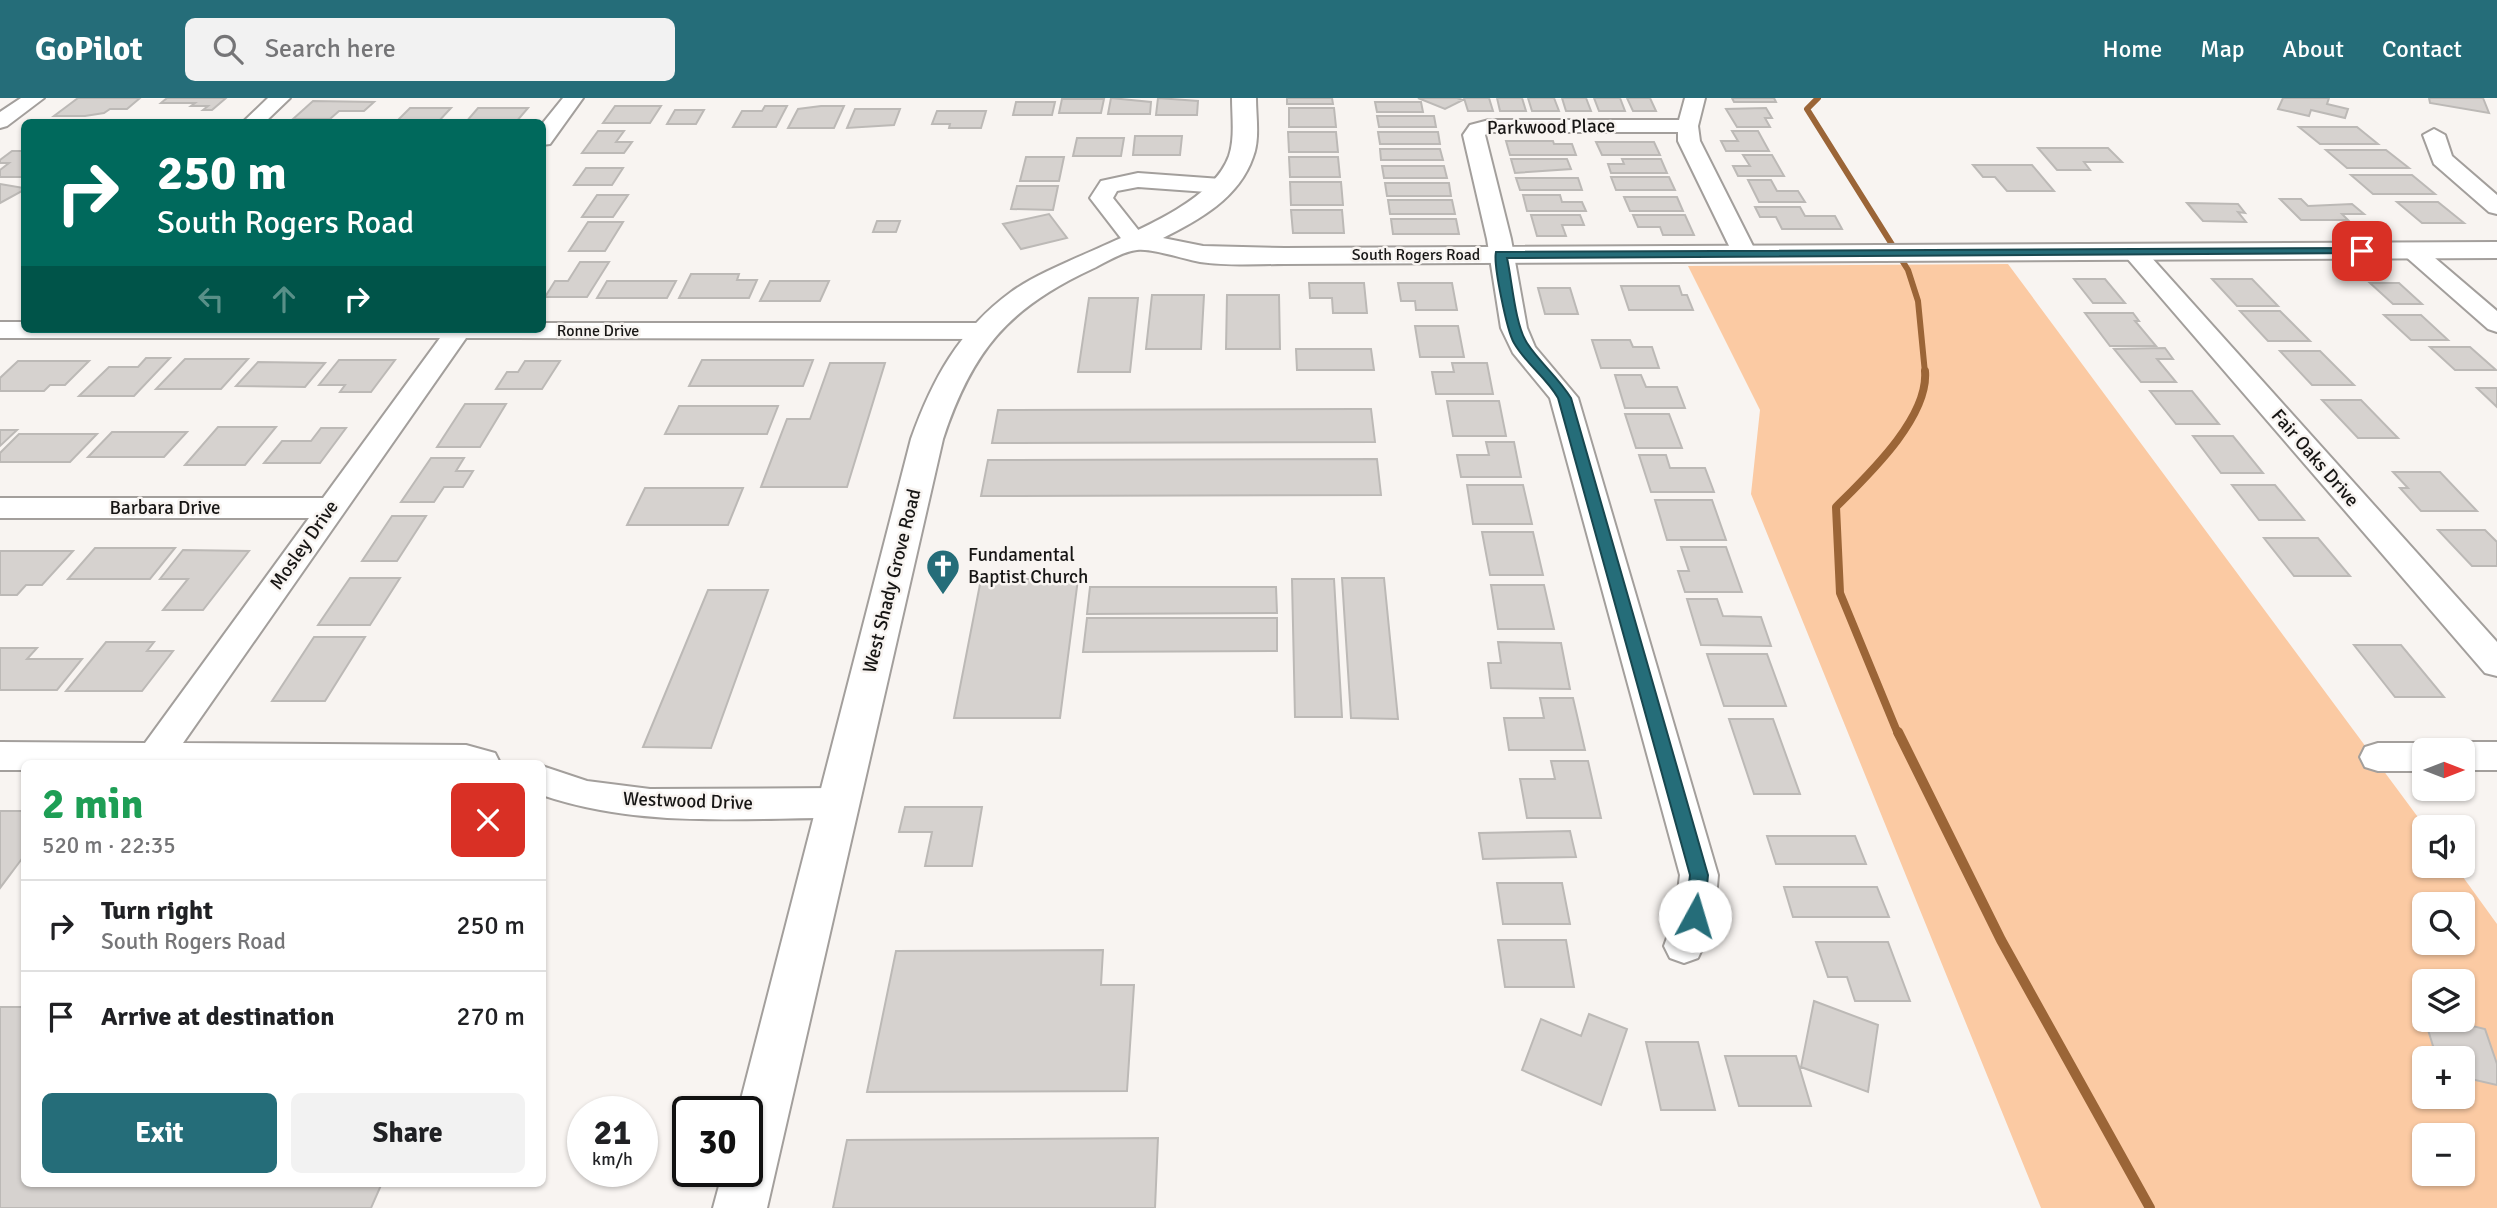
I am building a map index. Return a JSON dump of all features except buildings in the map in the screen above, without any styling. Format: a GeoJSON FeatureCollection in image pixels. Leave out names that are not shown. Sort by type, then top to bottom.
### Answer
{"type":"FeatureCollection","features":[{"type":"Feature","properties":{"kind":"main road","name":"West Shady Grove Road"},"geometry":{"type":"LineString","coordinates":[[740,1208],[927,439],[945,383],[962,355],[985,331],[1012,306],[1045,282],[1169,225],[1215,192],[1241,157],[1244,98]]}},
{"type":"Feature","properties":{"kind":"main road"},"geometry":{"type":"LineString","coordinates":[[1215,192],[1202,215],[1209,236],[1220,244],[1266,255]]}},
{"type":"Feature","properties":{"kind":"main road","name":"South Rogers Road"},"geometry":{"type":"LineString","coordinates":[[1135,240],[1182,251],[1266,255],[2497,250]]}},
{"type":"Feature","properties":{"kind":"main road"},"geometry":{"type":"LineString","coordinates":[[1079,265],[1247,263],[1266,255]]}},
{"type":"Feature","properties":{"kind":"street"},"geometry":{"type":"LineString","coordinates":[[0,122],[34,98]]}},
{"type":"Feature","properties":{"kind":"street"},"geometry":{"type":"LineString","coordinates":[[256,119],[280,98]]}},
{"type":"Feature","properties":{"kind":"street"},"geometry":{"type":"LineString","coordinates":[[546,134],[573,98]]}},
{"type":"Feature","properties":{"kind":"street"},"geometry":{"type":"LineString","coordinates":[[1695,98],[1688,126],[1689,141],[1745,254]]}},
{"type":"Feature","properties":{"kind":"street","name":"Parkwood Place"},"geometry":{"type":"LineString","coordinates":[[1685,946],[1695,916],[1699,875],[1564,398],[1554,381],[1535,363],[1518,340],[1474,139],[1477,129],[1489,126],[1688,126]]}},
{"type":"Feature","properties":{"kind":"street"},"geometry":{"type":"LineString","coordinates":[[2434,135],[2442,159],[2497,207]]}},
{"type":"Feature","properties":{"kind":"street"},"geometry":{"type":"LineString","coordinates":[[1135,240],[1101,198],[1109,186],[1138,180],[1215,192]]}},
{"type":"Feature","properties":{"kind":"street"},"geometry":{"type":"LineString","coordinates":[[2413,251],[2497,324]]}},
{"type":"Feature","properties":{"kind":"street","name":"Fair Oaks Drive"},"geometry":{"type":"LineString","coordinates":[[2134,252],[2497,664]]}},
{"type":"Feature","properties":{"kind":"street","name":"Ronne Drive"},"geometry":{"type":"LineString","coordinates":[[0,330],[21,330]]}},
{"type":"Feature","properties":{"kind":"street","name":"Ronne Drive"},"geometry":{"type":"LineString","coordinates":[[546,330],[985,331]]}},
{"type":"Feature","properties":{"kind":"street","name":"Mosley Drive"},"geometry":{"type":"LineString","coordinates":[[152,760],[457,333]]}},
{"type":"Feature","properties":{"kind":"street","name":"Barbara Drive"},"geometry":{"type":"LineString","coordinates":[[0,508],[329,509]]}},
{"type":"Feature","properties":{"kind":"street"},"geometry":{"type":"LineString","coordinates":[[0,756],[152,760],[470,760]]}},
{"type":"Feature","properties":{"kind":"street"},"geometry":{"type":"LineString","coordinates":[[2475,757],[2497,756]]}},
{"type":"Feature","properties":{"kind":"street"},"geometry":{"type":"LineString","coordinates":[[2378,757],[2412,757]]}},
{"type":"Feature","properties":{"kind":"street","name":"Westwood Drive"},"geometry":{"type":"LineString","coordinates":[[546,781],[587,796],[650,804],[837,803]]}},
{"type":"Feature","properties":{"kind":"shaded area"},"geometry":{"type":"Polygon","coordinates":[[[2008,264],[2416,815],[2412,815],[2412,878],[2464,878],[2474,892],[2412,892],[2412,955],[2475,955],[2475,894],[2497,924],[2497,1208],[2041,1208],[1751,494],[1760,410],[1688,266],[2008,264]]]}},
{"type":"Feature","properties":{"kind":"waterway"},"geometry":{"type":"LineString","coordinates":[[1818,98],[1807,109],[1908,270],[1918,301],[1925,372]]}},
{"type":"Feature","properties":{"kind":"waterway"},"geometry":{"type":"LineString","coordinates":[[1898,734],[1840,593],[1836,507],[1879,463],[1907,427],[1924,389],[1925,372]]}},
{"type":"Feature","properties":{"kind":"waterway"},"geometry":{"type":"LineString","coordinates":[[1898,732],[2001,940],[2150,1208]]}},
{"type":"Feature","properties":{"kind":"place","name":"Fundamental Baptist Church"},"geometry":{"type":"Point","coordinates":[943,596]}},
{"type":"Feature","properties":{"kind":"route"},"geometry":{"type":"LineString","coordinates":[[1695,916],[1699,875],[1564,398],[1554,381],[1535,363],[1518,340],[1500,255],[2362,251]]}}]}
